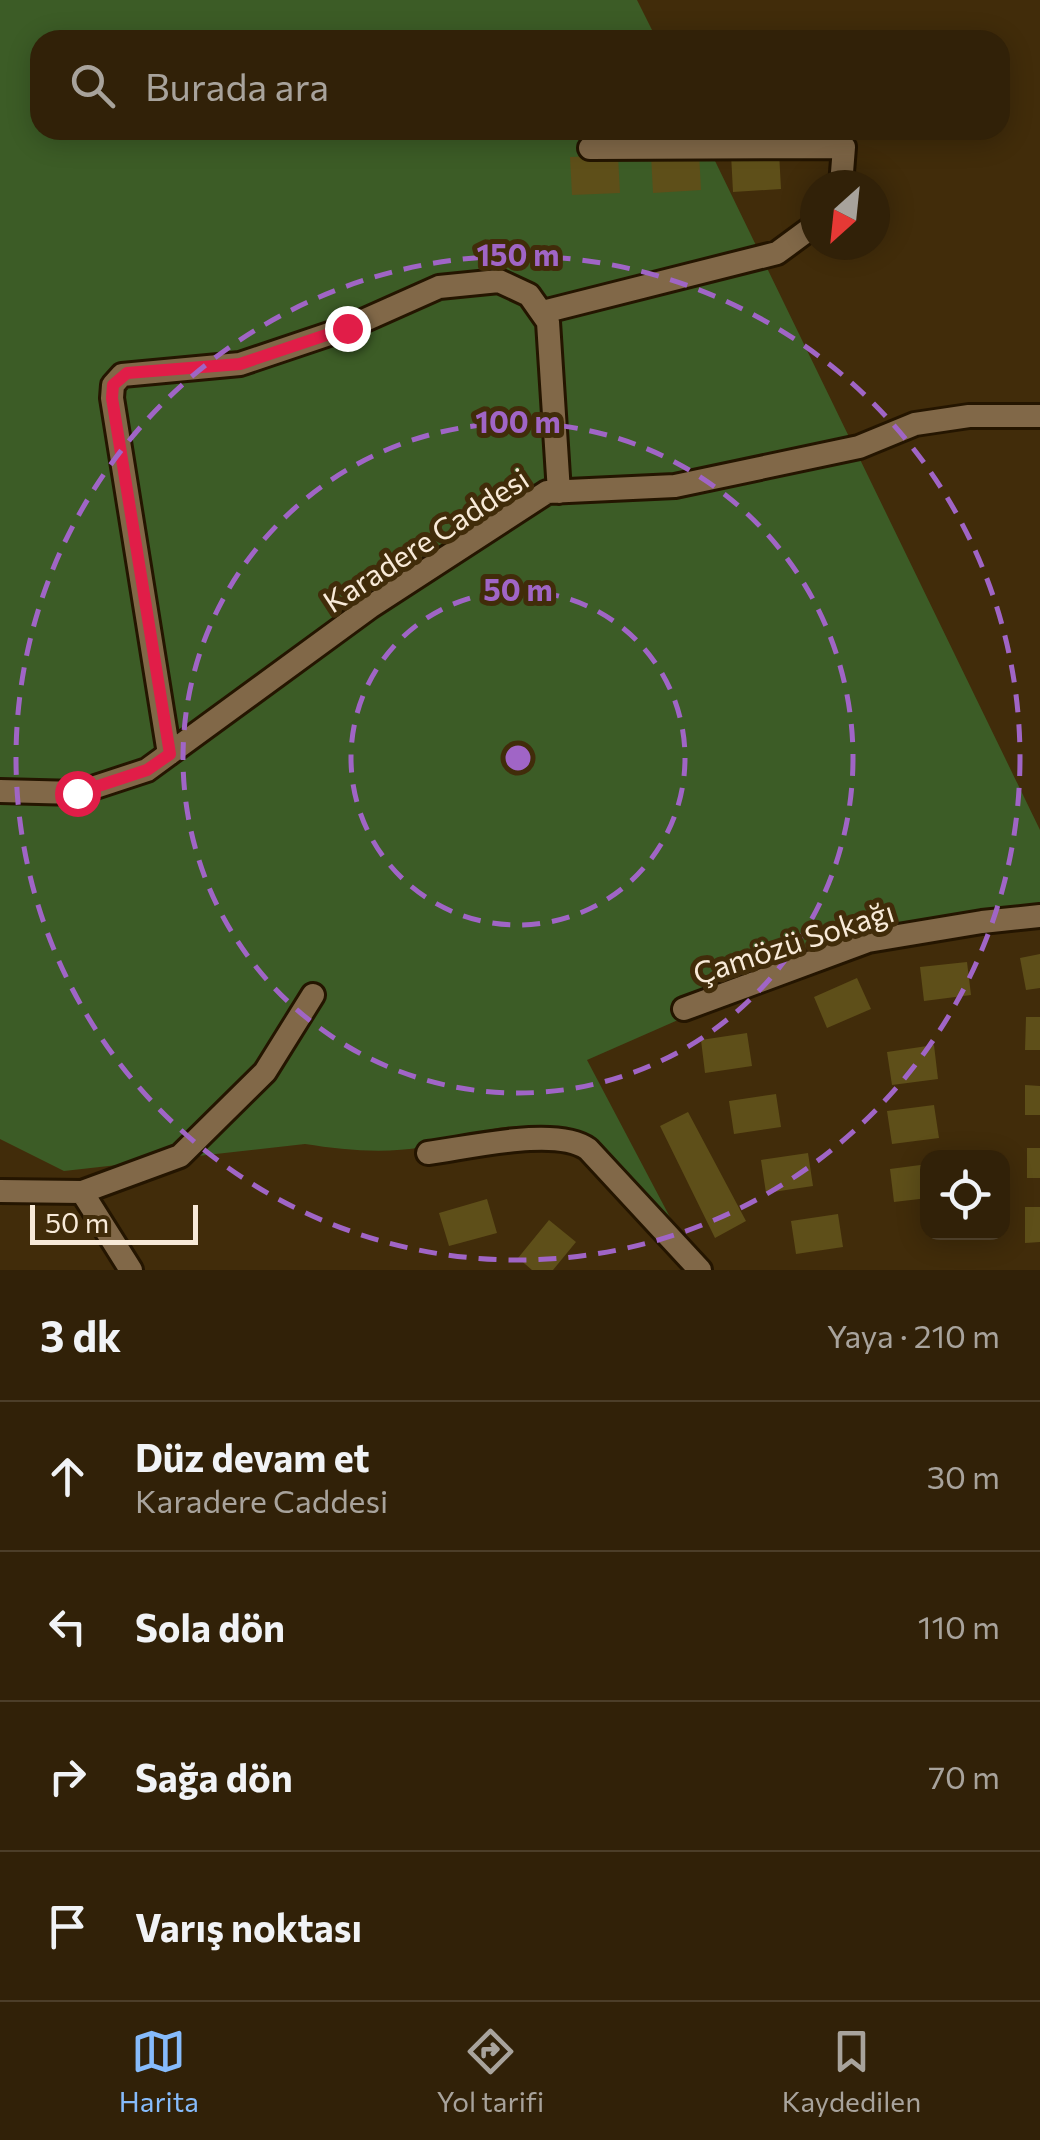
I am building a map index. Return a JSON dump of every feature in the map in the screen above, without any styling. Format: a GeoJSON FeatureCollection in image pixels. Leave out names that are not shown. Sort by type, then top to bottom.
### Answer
{"type":"FeatureCollection","features":[{"type":"Feature","properties":{"kind":"street"},"geometry":{"type":"LineString","coordinates":[[590,148],[844,147],[842,170]]}},
{"type":"Feature","properties":{"kind":"street"},"geometry":{"type":"LineString","coordinates":[[543,312],[777,253],[800,236]]}},
{"type":"Feature","properties":{"kind":"street"},"geometry":{"type":"LineString","coordinates":[[170,754],[112,398],[116,380],[127,373],[240,364],[347,328],[439,287],[499,281],[529,295],[548,322],[559,492]]}},
{"type":"Feature","properties":{"kind":"street","name":"Karadere Caddesi"},"geometry":{"type":"LineString","coordinates":[[0,790],[77,793],[147,770],[370,607],[546,492],[675,486],[860,446],[915,424],[969,416],[1040,416]]}},
{"type":"Feature","properties":{"kind":"street","name":"Çamözü Sokağı"},"geometry":{"type":"LineString","coordinates":[[684,1009],[868,940],[1040,916]]}},
{"type":"Feature","properties":{"kind":"street"},"geometry":{"type":"LineString","coordinates":[[0,1191],[82,1192],[180,1156],[265,1072],[313,995]]}},
{"type":"Feature","properties":{"kind":"street"},"geometry":{"type":"LineString","coordinates":[[428,1154],[553,1137],[574,1140],[588,1149],[700,1270]]}},
{"type":"Feature","properties":{"kind":"street"},"geometry":{"type":"LineString","coordinates":[[82,1192],[131,1270]]}},
{"type":"Feature","properties":{"kind":"green space"},"geometry":{"type":"Polygon","coordinates":[[[0,0],[637,0],[652,30],[30,30],[30,140],[705,140],[1040,830],[1040,911],[892,926],[587,1060],[682,1240],[553,1133],[536,1128],[504,1127],[408,1149],[364,1150],[305,1144],[64,1171],[0,1139],[0,0]]]}},
{"type":"Feature","properties":{"kind":"building"},"geometry":{"type":"Polygon","coordinates":[[[699,152],[701,190],[653,193],[651,155],[699,152]]]}},
{"type":"Feature","properties":{"kind":"building"},"geometry":{"type":"Polygon","coordinates":[[[779,152],[781,189],[733,192],[731,154],[779,152]]]}},
{"type":"Feature","properties":{"kind":"building"},"geometry":{"type":"Polygon","coordinates":[[[618,155],[620,193],[572,195],[570,157],[618,155]]]}},
{"type":"Feature","properties":{"kind":"building"},"geometry":{"type":"Polygon","coordinates":[[[1040,954],[1040,988],[1026,990],[1020,958],[1040,954]]]}},
{"type":"Feature","properties":{"kind":"building"},"geometry":{"type":"Polygon","coordinates":[[[967,962],[971,995],[924,1001],[920,967],[967,962]]]}},
{"type":"Feature","properties":{"kind":"building"},"geometry":{"type":"Polygon","coordinates":[[[857,978],[871,1009],[827,1028],[814,997],[857,978]]]}},
{"type":"Feature","properties":{"kind":"building"},"geometry":{"type":"Polygon","coordinates":[[[1026,1017],[1040,1017],[1040,1050],[1025,1050],[1026,1017]]]}},
{"type":"Feature","properties":{"kind":"building"},"geometry":{"type":"Polygon","coordinates":[[[747,1033],[752,1066],[705,1073],[701,1040],[747,1033]]]}},
{"type":"Feature","properties":{"kind":"building"},"geometry":{"type":"Polygon","coordinates":[[[934,1045],[938,1079],[892,1085],[887,1052],[934,1045]]]}},
{"type":"Feature","properties":{"kind":"building"},"geometry":{"type":"Polygon","coordinates":[[[1025,1085],[1040,1086],[1040,1115],[1025,1115],[1025,1085]]]}},
{"type":"Feature","properties":{"kind":"building"},"geometry":{"type":"Polygon","coordinates":[[[776,1094],[781,1127],[734,1134],[729,1101],[776,1094]]]}},
{"type":"Feature","properties":{"kind":"building"},"geometry":{"type":"Polygon","coordinates":[[[934,1105],[939,1138],[892,1144],[887,1111],[934,1105]]]}},
{"type":"Feature","properties":{"kind":"building"},"geometry":{"type":"Polygon","coordinates":[[[688,1112],[746,1221],[715,1238],[660,1126],[688,1112]]]}},
{"type":"Feature","properties":{"kind":"building"},"geometry":{"type":"Polygon","coordinates":[[[1027,1148],[1040,1148],[1040,1178],[1027,1178],[1027,1148]]]}},
{"type":"Feature","properties":{"kind":"building"},"geometry":{"type":"Polygon","coordinates":[[[808,1153],[813,1186],[766,1193],[761,1160],[808,1153]]]}},
{"type":"Feature","properties":{"kind":"building"},"geometry":{"type":"Polygon","coordinates":[[[920,1165],[920,1199],[894,1202],[890,1169],[920,1165]]]}},
{"type":"Feature","properties":{"kind":"building"},"geometry":{"type":"Polygon","coordinates":[[[487,1199],[497,1233],[449,1246],[439,1213],[487,1199]]]}},
{"type":"Feature","properties":{"kind":"building"},"geometry":{"type":"Polygon","coordinates":[[[1025,1207],[1040,1207],[1040,1242],[1025,1243],[1025,1207]]]}},
{"type":"Feature","properties":{"kind":"building"},"geometry":{"type":"Polygon","coordinates":[[[838,1214],[843,1247],[796,1254],[791,1221],[838,1214]]]}},
{"type":"Feature","properties":{"kind":"building"},"geometry":{"type":"Polygon","coordinates":[[[549,1220],[576,1242],[553,1270],[532,1270],[518,1258],[549,1220]]]}},
{"type":"Feature","properties":{"kind":"route"},"geometry":{"type":"LineString","coordinates":[[77,793],[147,770],[170,754],[113,385],[127,373],[240,364],[347,328]]}}]}
